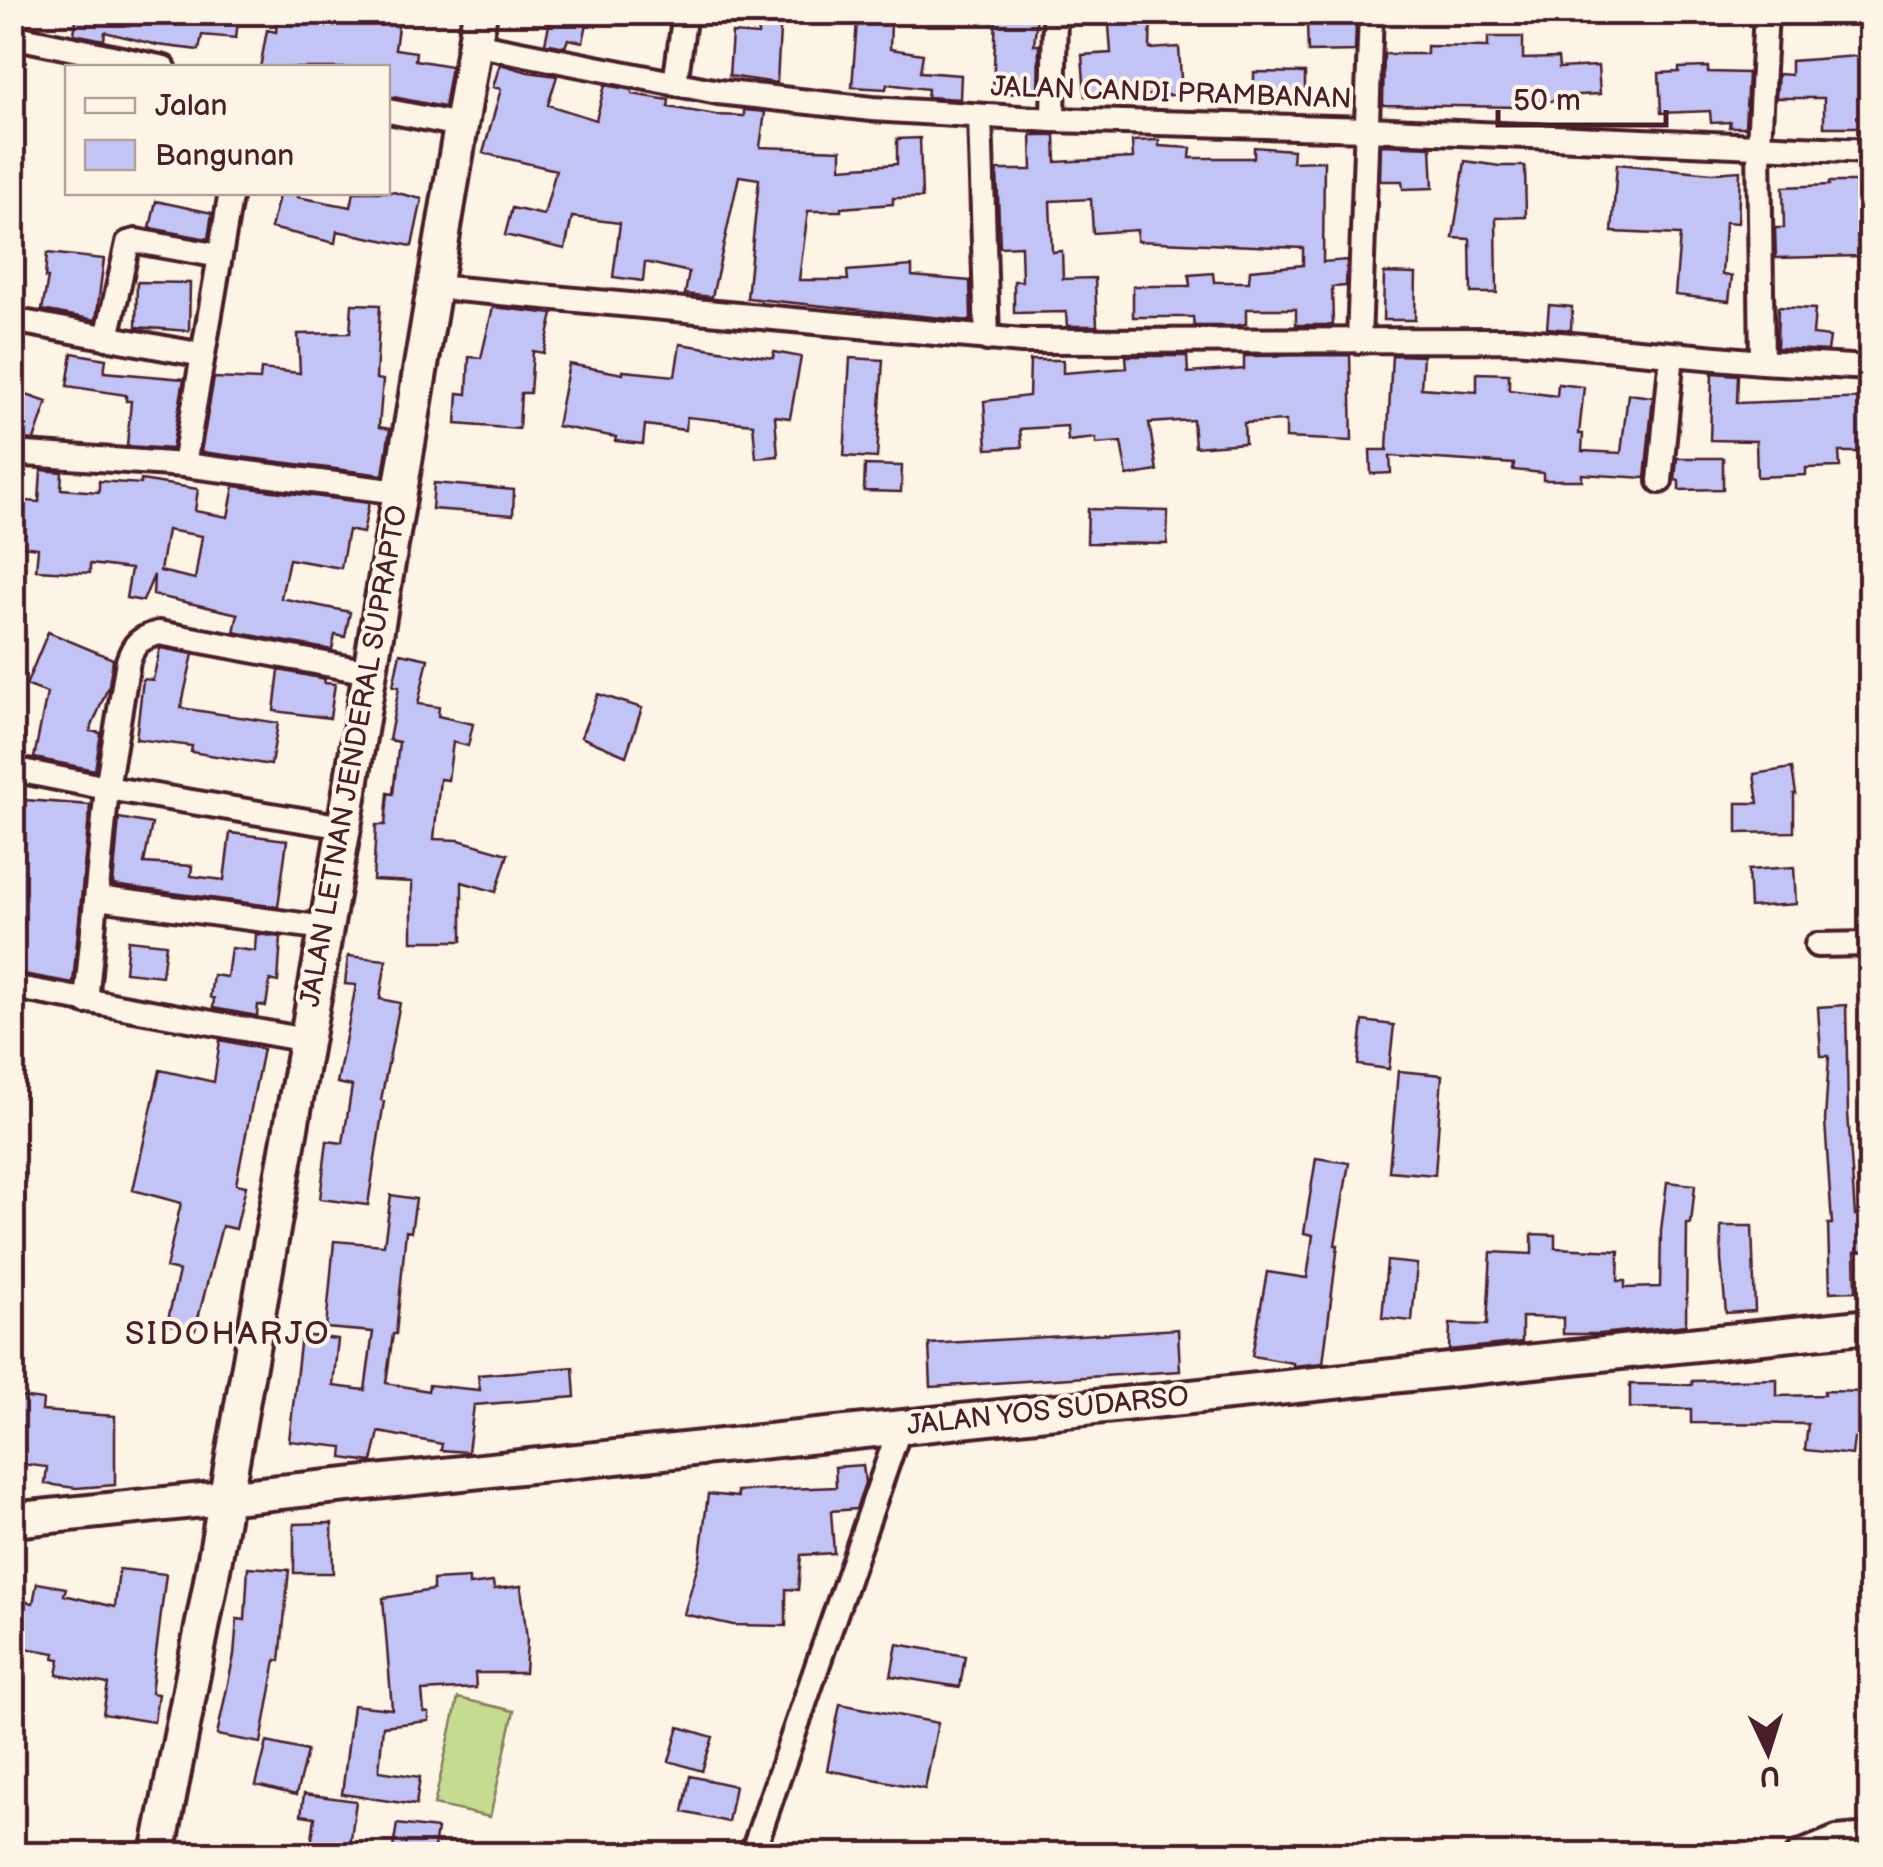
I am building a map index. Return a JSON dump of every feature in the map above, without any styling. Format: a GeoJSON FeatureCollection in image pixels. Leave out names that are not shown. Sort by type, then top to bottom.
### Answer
{"type":"FeatureCollection","features":[{"type":"Feature","properties":{"kind":"main road","name":"JALAN LETNAN JENDERAL SUPRAPTO"},"geometry":{"type":"LineString","coordinates":[[158,1854],[225,1500],[283,1036],[325,928],[435,286],[442,121],[477,28]]}},
{"type":"Feature","properties":{"kind":"main road","name":"JALAN YOS SUDARSO"},"geometry":{"type":"LineString","coordinates":[[12,1520],[1870,1326]]}},
{"type":"Feature","properties":{"kind":"street"},"geometry":{"type":"LineString","coordinates":[[676,84],[686,12]]}},
{"type":"Feature","properties":{"kind":"street"},"geometry":{"type":"LineString","coordinates":[[1053,120],[1055,12]]}},
{"type":"Feature","properties":{"kind":"street"},"geometry":{"type":"LineString","coordinates":[[1359,341],[1370,12]]}},
{"type":"Feature","properties":{"kind":"street"},"geometry":{"type":"LineString","coordinates":[[1762,362],[1759,145],[1766,12]]}},
{"type":"Feature","properties":{"kind":"street","name":"JALAN CANDI PRAMBANAN"},"geometry":{"type":"LineString","coordinates":[[477,28],[676,84],[872,109],[1053,120],[1870,151]]}},
{"type":"Feature","properties":{"kind":"street"},"geometry":{"type":"LineString","coordinates":[[12,36],[150,65]]}},
{"type":"Feature","properties":{"kind":"street"},"geometry":{"type":"LineString","coordinates":[[390,112],[442,121]]}},
{"type":"Feature","properties":{"kind":"street"},"geometry":{"type":"LineString","coordinates":[[980,116],[987,338]]}},
{"type":"Feature","properties":{"kind":"street"},"geometry":{"type":"LineString","coordinates":[[184,464],[230,195]]}},
{"type":"Feature","properties":{"kind":"street"},"geometry":{"type":"LineString","coordinates":[[107,338],[128,242],[220,256]]}},
{"type":"Feature","properties":{"kind":"street"},"geometry":{"type":"LineString","coordinates":[[435,286],[987,338],[1515,340],[1870,368]]}},
{"type":"Feature","properties":{"kind":"street"},"geometry":{"type":"LineString","coordinates":[[12,320],[203,355]]}},
{"type":"Feature","properties":{"kind":"street"},"geometry":{"type":"LineString","coordinates":[[1660,481],[1672,354]]}},
{"type":"Feature","properties":{"kind":"street"},"geometry":{"type":"LineString","coordinates":[[12,452],[184,464],[399,492]]}},
{"type":"Feature","properties":{"kind":"street"},"geometry":{"type":"LineString","coordinates":[[86,1002],[106,788],[128,661],[140,638],[159,634],[369,672]]}},
{"type":"Feature","properties":{"kind":"street"},"geometry":{"type":"LineString","coordinates":[[12,770],[344,827]]}},
{"type":"Feature","properties":{"kind":"street"},"geometry":{"type":"LineString","coordinates":[[97,898],[325,928]]}},
{"type":"Feature","properties":{"kind":"street"},"geometry":{"type":"LineString","coordinates":[[1817,945],[1870,944]]}},
{"type":"Feature","properties":{"kind":"street"},"geometry":{"type":"LineString","coordinates":[[12,987],[283,1036]]}},
{"type":"Feature","properties":{"kind":"street"},"geometry":{"type":"LineString","coordinates":[[752,1854],[900,1427]]}},
{"type":"Feature","properties":{"kind":"street"},"geometry":{"type":"LineString","coordinates":[[1798,1854],[1836,1838],[1870,1835]]}},
{"type":"Feature","properties":{"kind":"green space"},"geometry":{"type":"Polygon","coordinates":[[[458,1698],[514,1711],[490,1817],[434,1805],[458,1698]]]}},
{"type":"Feature","properties":{"kind":"building"},"geometry":{"type":"Polygon","coordinates":[[[77,12],[239,12],[236,38],[202,35],[199,50],[105,32],[104,40],[74,34],[77,12]]]}},
{"type":"Feature","properties":{"kind":"building"},"geometry":{"type":"Polygon","coordinates":[[[278,12],[400,12],[395,49],[416,52],[415,60],[451,66],[444,107],[390,96],[390,65],[261,65],[267,30],[276,32],[278,12]]]}},
{"type":"Feature","properties":{"kind":"building"},"geometry":{"type":"Polygon","coordinates":[[[552,12],[588,19],[583,42],[568,39],[565,47],[545,43],[552,12]]]}},
{"type":"Feature","properties":{"kind":"building"},"geometry":{"type":"Polygon","coordinates":[[[760,12],[781,12],[777,83],[729,76],[732,33],[758,35],[760,12]]]}},
{"type":"Feature","properties":{"kind":"building"},"geometry":{"type":"Polygon","coordinates":[[[1108,12],[1151,12],[1150,49],[1179,47],[1182,95],[1085,96],[1082,55],[1111,53],[1108,12]]]}},
{"type":"Feature","properties":{"kind":"building"},"geometry":{"type":"Polygon","coordinates":[[[996,13],[1037,16],[1034,45],[1039,45],[1038,94],[993,93],[996,13]]]}},
{"type":"Feature","properties":{"kind":"building"},"geometry":{"type":"Polygon","coordinates":[[[857,21],[891,23],[890,49],[923,54],[920,72],[961,75],[960,99],[927,97],[928,89],[887,84],[886,89],[852,87],[857,21]]]}},
{"type":"Feature","properties":{"kind":"building"},"geometry":{"type":"Polygon","coordinates":[[[1356,22],[1355,51],[1308,52],[1307,24],[1356,22]]]}},
{"type":"Feature","properties":{"kind":"building"},"geometry":{"type":"Polygon","coordinates":[[[1488,37],[1523,37],[1523,59],[1558,58],[1559,68],[1598,66],[1600,94],[1559,96],[1559,101],[1523,101],[1523,107],[1383,105],[1384,54],[1427,54],[1427,46],[1488,47],[1488,37]]]}},
{"type":"Feature","properties":{"kind":"building"},"geometry":{"type":"Polygon","coordinates":[[[1870,55],[1870,127],[1824,127],[1824,98],[1776,98],[1778,74],[1791,75],[1791,61],[1870,55]]]}},
{"type":"Feature","properties":{"kind":"building"},"geometry":{"type":"Polygon","coordinates":[[[500,64],[557,76],[548,105],[596,120],[605,85],[669,100],[668,107],[716,115],[744,116],[744,110],[765,112],[760,147],[841,150],[841,168],[897,164],[897,139],[920,138],[922,198],[893,198],[893,204],[841,211],[808,211],[799,280],[848,280],[847,271],[912,266],[912,276],[970,281],[971,321],[747,298],[759,179],[739,176],[712,297],[685,294],[689,272],[645,262],[643,281],[613,277],[620,223],[572,217],[565,249],[505,235],[512,208],[544,215],[556,170],[483,153],[501,89],[493,87],[500,64]]]}},
{"type":"Feature","properties":{"kind":"building"},"geometry":{"type":"Polygon","coordinates":[[[1708,67],[1708,72],[1748,73],[1745,127],[1729,127],[1730,122],[1711,123],[1710,111],[1661,113],[1659,73],[1708,67]]]}},
{"type":"Feature","properties":{"kind":"building"},"geometry":{"type":"Polygon","coordinates":[[[1254,72],[1305,73],[1305,103],[1254,103],[1254,72]]]}},
{"type":"Feature","properties":{"kind":"building"},"geometry":{"type":"Polygon","coordinates":[[[1031,135],[1055,135],[1056,162],[1133,158],[1132,141],[1159,140],[1159,146],[1191,148],[1190,158],[1254,158],[1254,147],[1293,150],[1292,162],[1324,161],[1323,262],[1347,260],[1346,286],[1332,287],[1333,325],[1296,325],[1296,309],[1246,309],[1246,324],[1233,326],[1194,326],[1193,317],[1133,317],[1133,286],[1190,286],[1189,275],[1213,273],[1214,282],[1249,282],[1250,270],[1303,265],[1303,248],[1137,241],[1137,230],[1093,233],[1091,199],[1050,201],[1052,252],[1062,251],[1063,279],[1095,278],[1097,326],[1067,326],[1066,312],[1014,313],[1014,281],[1022,281],[1021,246],[1000,247],[997,170],[1032,170],[1031,135]]]}},
{"type":"Feature","properties":{"kind":"building"},"geometry":{"type":"Polygon","coordinates":[[[1381,145],[1431,147],[1433,188],[1403,189],[1402,181],[1380,181],[1381,145]]]}},
{"type":"Feature","properties":{"kind":"building"},"geometry":{"type":"Polygon","coordinates":[[[1465,161],[1525,166],[1526,217],[1496,218],[1497,293],[1471,293],[1470,239],[1453,238],[1465,161]]]}},
{"type":"Feature","properties":{"kind":"building"},"geometry":{"type":"Polygon","coordinates":[[[1617,164],[1712,173],[1740,171],[1738,223],[1725,222],[1722,275],[1732,276],[1729,301],[1675,295],[1680,235],[1612,232],[1617,164]]]}},
{"type":"Feature","properties":{"kind":"building"},"geometry":{"type":"Polygon","coordinates":[[[1860,182],[1859,256],[1776,258],[1775,228],[1784,228],[1783,187],[1860,182]]]}},
{"type":"Feature","properties":{"kind":"building"},"geometry":{"type":"Polygon","coordinates":[[[393,192],[422,199],[412,246],[337,231],[335,243],[271,228],[279,195],[351,207],[353,195],[393,192]]]}},
{"type":"Feature","properties":{"kind":"building"},"geometry":{"type":"Polygon","coordinates":[[[156,201],[212,213],[208,239],[150,228],[156,201]]]}},
{"type":"Feature","properties":{"kind":"building"},"geometry":{"type":"Polygon","coordinates":[[[47,253],[104,259],[96,320],[42,310],[48,278],[47,253]]]}},
{"type":"Feature","properties":{"kind":"building"},"geometry":{"type":"Polygon","coordinates":[[[1384,273],[1416,274],[1415,320],[1383,320],[1384,273]]]}},
{"type":"Feature","properties":{"kind":"building"},"geometry":{"type":"Polygon","coordinates":[[[137,282],[190,283],[189,331],[136,327],[137,282]]]}},
{"type":"Feature","properties":{"kind":"building"},"geometry":{"type":"Polygon","coordinates":[[[352,304],[380,305],[376,379],[383,380],[379,427],[390,429],[383,475],[201,452],[214,378],[260,380],[261,369],[300,373],[298,334],[350,333],[352,304]]]}},
{"type":"Feature","properties":{"kind":"building"},"geometry":{"type":"Polygon","coordinates":[[[1549,305],[1572,307],[1571,330],[1547,328],[1549,305]]]}},
{"type":"Feature","properties":{"kind":"building"},"geometry":{"type":"Polygon","coordinates":[[[493,307],[553,314],[544,353],[533,351],[530,393],[521,393],[519,429],[456,424],[458,393],[467,394],[469,357],[481,358],[493,307]]]}},
{"type":"Feature","properties":{"kind":"building"},"geometry":{"type":"Polygon","coordinates":[[[1778,307],[1815,309],[1813,335],[1830,337],[1828,351],[1777,348],[1778,307]]]}},
{"type":"Feature","properties":{"kind":"building"},"geometry":{"type":"Polygon","coordinates":[[[680,344],[773,358],[774,352],[801,357],[790,418],[775,416],[778,456],[756,458],[753,424],[687,417],[685,430],[645,425],[643,444],[557,426],[569,364],[623,374],[675,376],[680,344]]]}},
{"type":"Feature","properties":{"kind":"building"},"geometry":{"type":"Polygon","coordinates":[[[72,353],[106,359],[104,372],[184,379],[172,449],[127,446],[131,401],[126,401],[126,395],[67,386],[72,353]]]}},
{"type":"Feature","properties":{"kind":"building"},"geometry":{"type":"Polygon","coordinates":[[[1350,355],[1352,441],[1286,438],[1286,421],[1244,423],[1245,443],[1195,447],[1193,420],[1149,423],[1157,471],[1127,476],[1121,442],[1096,444],[1096,438],[1068,441],[1067,426],[1020,429],[1022,447],[987,449],[984,401],[1029,396],[1030,360],[1063,360],[1063,373],[1127,368],[1126,356],[1187,356],[1188,373],[1244,369],[1244,356],[1350,355]]]}},
{"type":"Feature","properties":{"kind":"building"},"geometry":{"type":"Polygon","coordinates":[[[1392,355],[1423,356],[1421,388],[1477,392],[1477,373],[1509,374],[1509,390],[1557,396],[1558,384],[1584,387],[1579,434],[1583,434],[1582,451],[1621,453],[1628,394],[1653,397],[1645,478],[1582,474],[1582,480],[1543,480],[1543,473],[1513,470],[1514,464],[1390,456],[1391,473],[1371,474],[1370,450],[1387,450],[1392,355]]]}},
{"type":"Feature","properties":{"kind":"building"},"geometry":{"type":"Polygon","coordinates":[[[850,358],[883,360],[877,458],[844,456],[850,358]]]}},
{"type":"Feature","properties":{"kind":"building"},"geometry":{"type":"Polygon","coordinates":[[[1712,373],[1738,375],[1737,403],[1870,398],[1870,452],[1839,452],[1840,467],[1806,468],[1806,475],[1757,477],[1756,441],[1710,440],[1712,373]]]}},
{"type":"Feature","properties":{"kind":"building"},"geometry":{"type":"Polygon","coordinates":[[[21,393],[47,402],[34,440],[12,438],[12,417],[21,393]]]}},
{"type":"Feature","properties":{"kind":"building"},"geometry":{"type":"Polygon","coordinates":[[[1677,458],[1723,458],[1723,489],[1679,490],[1679,481],[1675,480],[1677,458]]]}},
{"type":"Feature","properties":{"kind":"building"},"geometry":{"type":"Polygon","coordinates":[[[865,465],[902,466],[901,492],[864,491],[865,465]]]}},
{"type":"Feature","properties":{"kind":"building"},"geometry":{"type":"Polygon","coordinates":[[[41,470],[62,472],[61,489],[99,492],[99,481],[141,484],[141,480],[198,489],[195,511],[228,517],[234,486],[369,503],[363,533],[348,530],[341,568],[289,559],[281,598],[350,612],[345,637],[335,635],[332,650],[234,632],[238,614],[153,595],[154,575],[143,601],[126,598],[131,569],[90,564],[90,573],[36,570],[38,548],[12,545],[12,500],[39,502],[41,470]],[[167,530],[160,571],[195,579],[202,536],[167,530]]]}},
{"type":"Feature","properties":{"kind":"building"},"geometry":{"type":"Polygon","coordinates":[[[434,483],[514,490],[513,515],[432,509],[434,483]]]}},
{"type":"Feature","properties":{"kind":"building"},"geometry":{"type":"Polygon","coordinates":[[[1088,509],[1168,511],[1167,544],[1087,543],[1088,509]]]}},
{"type":"Feature","properties":{"kind":"building"},"geometry":{"type":"Polygon","coordinates":[[[48,632],[113,659],[109,685],[90,731],[101,733],[95,770],[34,758],[47,693],[26,685],[48,632]]]}},
{"type":"Feature","properties":{"kind":"building"},"geometry":{"type":"Polygon","coordinates":[[[160,648],[193,654],[181,708],[278,723],[271,765],[191,752],[192,746],[136,739],[143,679],[153,680],[160,648]]]}},
{"type":"Feature","properties":{"kind":"building"},"geometry":{"type":"Polygon","coordinates":[[[400,653],[428,659],[418,704],[439,707],[438,716],[473,724],[468,746],[453,742],[448,780],[440,779],[434,839],[459,840],[508,854],[496,892],[462,882],[462,941],[412,941],[412,882],[373,880],[376,825],[385,825],[388,793],[393,794],[399,742],[389,740],[399,687],[393,686],[400,653]]]}},
{"type":"Feature","properties":{"kind":"building"},"geometry":{"type":"Polygon","coordinates":[[[279,670],[335,684],[330,718],[274,711],[279,670]]]}},
{"type":"Feature","properties":{"kind":"building"},"geometry":{"type":"Polygon","coordinates":[[[598,694],[642,708],[626,756],[581,737],[598,694]]]}},
{"type":"Feature","properties":{"kind":"building"},"geometry":{"type":"Polygon","coordinates":[[[1792,768],[1796,794],[1794,832],[1737,833],[1737,803],[1758,803],[1754,774],[1792,768]]]}},
{"type":"Feature","properties":{"kind":"building"},"geometry":{"type":"Polygon","coordinates":[[[12,799],[90,805],[73,983],[12,972],[12,799]]]}},
{"type":"Feature","properties":{"kind":"building"},"geometry":{"type":"Polygon","coordinates":[[[119,818],[152,824],[144,863],[192,866],[191,876],[224,880],[230,833],[287,840],[278,907],[113,885],[119,818]]]}},
{"type":"Feature","properties":{"kind":"building"},"geometry":{"type":"Polygon","coordinates":[[[1794,867],[1796,904],[1750,907],[1748,870],[1794,867]]]}},
{"type":"Feature","properties":{"kind":"building"},"geometry":{"type":"Polygon","coordinates":[[[256,934],[281,937],[278,982],[270,980],[266,1006],[258,1005],[257,1016],[213,1008],[213,975],[227,977],[231,948],[255,951],[256,934]]]}},
{"type":"Feature","properties":{"kind":"building"},"geometry":{"type":"Polygon","coordinates":[[[128,940],[166,944],[162,976],[125,972],[128,940]]]}},
{"type":"Feature","properties":{"kind":"building"},"geometry":{"type":"Polygon","coordinates":[[[348,956],[386,960],[380,999],[400,1003],[381,1100],[384,1101],[368,1205],[320,1199],[327,1141],[343,1143],[352,1086],[337,1083],[356,985],[345,984],[348,956]]]}},
{"type":"Feature","properties":{"kind":"building"},"geometry":{"type":"Polygon","coordinates":[[[1846,1005],[1855,1215],[1870,1215],[1870,1251],[1855,1252],[1856,1291],[1830,1292],[1828,1224],[1832,1224],[1825,1121],[1829,1056],[1821,1056],[1818,1007],[1846,1005]]]}},
{"type":"Feature","properties":{"kind":"building"},"geometry":{"type":"Polygon","coordinates":[[[1363,1021],[1394,1025],[1389,1069],[1358,1065],[1363,1021]]]}},
{"type":"Feature","properties":{"kind":"building"},"geometry":{"type":"Polygon","coordinates":[[[220,1040],[263,1049],[236,1184],[246,1186],[236,1229],[222,1226],[195,1330],[167,1324],[179,1271],[166,1268],[181,1203],[133,1190],[160,1070],[214,1082],[220,1040]]]}},
{"type":"Feature","properties":{"kind":"building"},"geometry":{"type":"Polygon","coordinates":[[[1398,1071],[1442,1075],[1435,1175],[1389,1171],[1398,1071]]]}},
{"type":"Feature","properties":{"kind":"building"},"geometry":{"type":"Polygon","coordinates":[[[1316,1158],[1349,1163],[1335,1245],[1323,1363],[1293,1366],[1252,1356],[1267,1272],[1307,1278],[1313,1235],[1304,1233],[1316,1158]]]}},
{"type":"Feature","properties":{"kind":"building"},"geometry":{"type":"Polygon","coordinates":[[[1667,1182],[1695,1185],[1691,1224],[1687,1224],[1686,1325],[1563,1334],[1563,1318],[1522,1317],[1522,1342],[1449,1350],[1450,1324],[1487,1325],[1491,1252],[1532,1254],[1532,1234],[1555,1235],[1555,1248],[1619,1251],[1618,1281],[1625,1281],[1625,1288],[1660,1287],[1667,1182]]]}},
{"type":"Feature","properties":{"kind":"building"},"geometry":{"type":"Polygon","coordinates":[[[391,1195],[416,1199],[411,1232],[406,1231],[396,1334],[386,1383],[428,1391],[429,1385],[480,1390],[478,1375],[573,1367],[575,1397],[474,1405],[468,1452],[441,1450],[442,1444],[379,1432],[372,1462],[342,1458],[343,1447],[289,1441],[301,1335],[338,1339],[333,1386],[365,1390],[373,1332],[326,1328],[334,1241],[384,1245],[391,1195]]]}},
{"type":"Feature","properties":{"kind":"building"},"geometry":{"type":"Polygon","coordinates":[[[1721,1226],[1752,1226],[1755,1311],[1726,1313],[1721,1226]]]}},
{"type":"Feature","properties":{"kind":"building"},"geometry":{"type":"Polygon","coordinates":[[[1387,1261],[1417,1264],[1412,1321],[1382,1318],[1387,1261]]]}},
{"type":"Feature","properties":{"kind":"building"},"geometry":{"type":"Polygon","coordinates":[[[1178,1329],[1180,1371],[931,1387],[929,1344],[1178,1329]]]}},
{"type":"Feature","properties":{"kind":"building"},"geometry":{"type":"Polygon","coordinates":[[[1777,1379],[1777,1396],[1870,1392],[1870,1439],[1854,1438],[1852,1455],[1805,1450],[1808,1424],[1691,1423],[1691,1409],[1630,1408],[1630,1384],[1692,1385],[1692,1381],[1777,1379]]]}},
{"type":"Feature","properties":{"kind":"building"},"geometry":{"type":"Polygon","coordinates":[[[12,1396],[43,1400],[42,1411],[115,1416],[115,1485],[76,1488],[45,1484],[47,1467],[12,1463],[12,1396]]]}},
{"type":"Feature","properties":{"kind":"building"},"geometry":{"type":"Polygon","coordinates":[[[863,1465],[865,1483],[856,1509],[831,1511],[834,1553],[801,1555],[798,1590],[786,1589],[786,1626],[733,1625],[684,1614],[700,1557],[708,1494],[738,1497],[737,1491],[836,1487],[835,1467],[863,1465]]]}},
{"type":"Feature","properties":{"kind":"building"},"geometry":{"type":"Polygon","coordinates":[[[332,1523],[333,1573],[294,1573],[294,1524],[332,1523]]]}},
{"type":"Feature","properties":{"kind":"building"},"geometry":{"type":"Polygon","coordinates":[[[248,1567],[289,1570],[280,1661],[276,1660],[261,1743],[217,1735],[234,1655],[237,1619],[245,1620],[248,1567]]]}},
{"type":"Feature","properties":{"kind":"building"},"geometry":{"type":"Polygon","coordinates":[[[119,1569],[166,1574],[151,1693],[158,1694],[154,1722],[103,1714],[108,1684],[57,1675],[60,1659],[54,1658],[55,1653],[12,1646],[12,1599],[33,1603],[37,1583],[66,1588],[64,1595],[115,1607],[119,1569]]]}},
{"type":"Feature","properties":{"kind":"building"},"geometry":{"type":"Polygon","coordinates":[[[469,1578],[469,1585],[493,1582],[494,1589],[521,1586],[527,1640],[525,1673],[475,1673],[476,1688],[422,1691],[429,1721],[383,1726],[379,1771],[420,1777],[416,1805],[342,1794],[353,1705],[392,1709],[383,1598],[433,1590],[433,1580],[469,1578]]]}},
{"type":"Feature","properties":{"kind":"building"},"geometry":{"type":"Polygon","coordinates":[[[897,1644],[965,1656],[960,1687],[891,1676],[897,1644]]]}},
{"type":"Feature","properties":{"kind":"building"},"geometry":{"type":"Polygon","coordinates":[[[840,1704],[938,1723],[925,1789],[827,1770],[840,1704]]]}},
{"type":"Feature","properties":{"kind":"building"},"geometry":{"type":"Polygon","coordinates":[[[679,1727],[713,1737],[702,1771],[669,1761],[679,1727]]]}},
{"type":"Feature","properties":{"kind":"building"},"geometry":{"type":"Polygon","coordinates":[[[267,1742],[307,1751],[296,1795],[256,1785],[267,1742]]]}},
{"type":"Feature","properties":{"kind":"building"},"geometry":{"type":"Polygon","coordinates":[[[690,1776],[735,1786],[728,1822],[683,1812],[690,1776]]]}},
{"type":"Feature","properties":{"kind":"building"},"geometry":{"type":"Polygon","coordinates":[[[304,1794],[356,1801],[349,1854],[310,1854],[315,1817],[301,1815],[304,1794]]]}},
{"type":"Feature","properties":{"kind":"building"},"geometry":{"type":"Polygon","coordinates":[[[397,1824],[437,1829],[433,1854],[392,1854],[397,1824]]]}},
{"type":"Feature","properties":{"kind":"district","name":"SIDOHARJO"},"geometry":{"type":"Point","coordinates":[228,1334]}}]}
